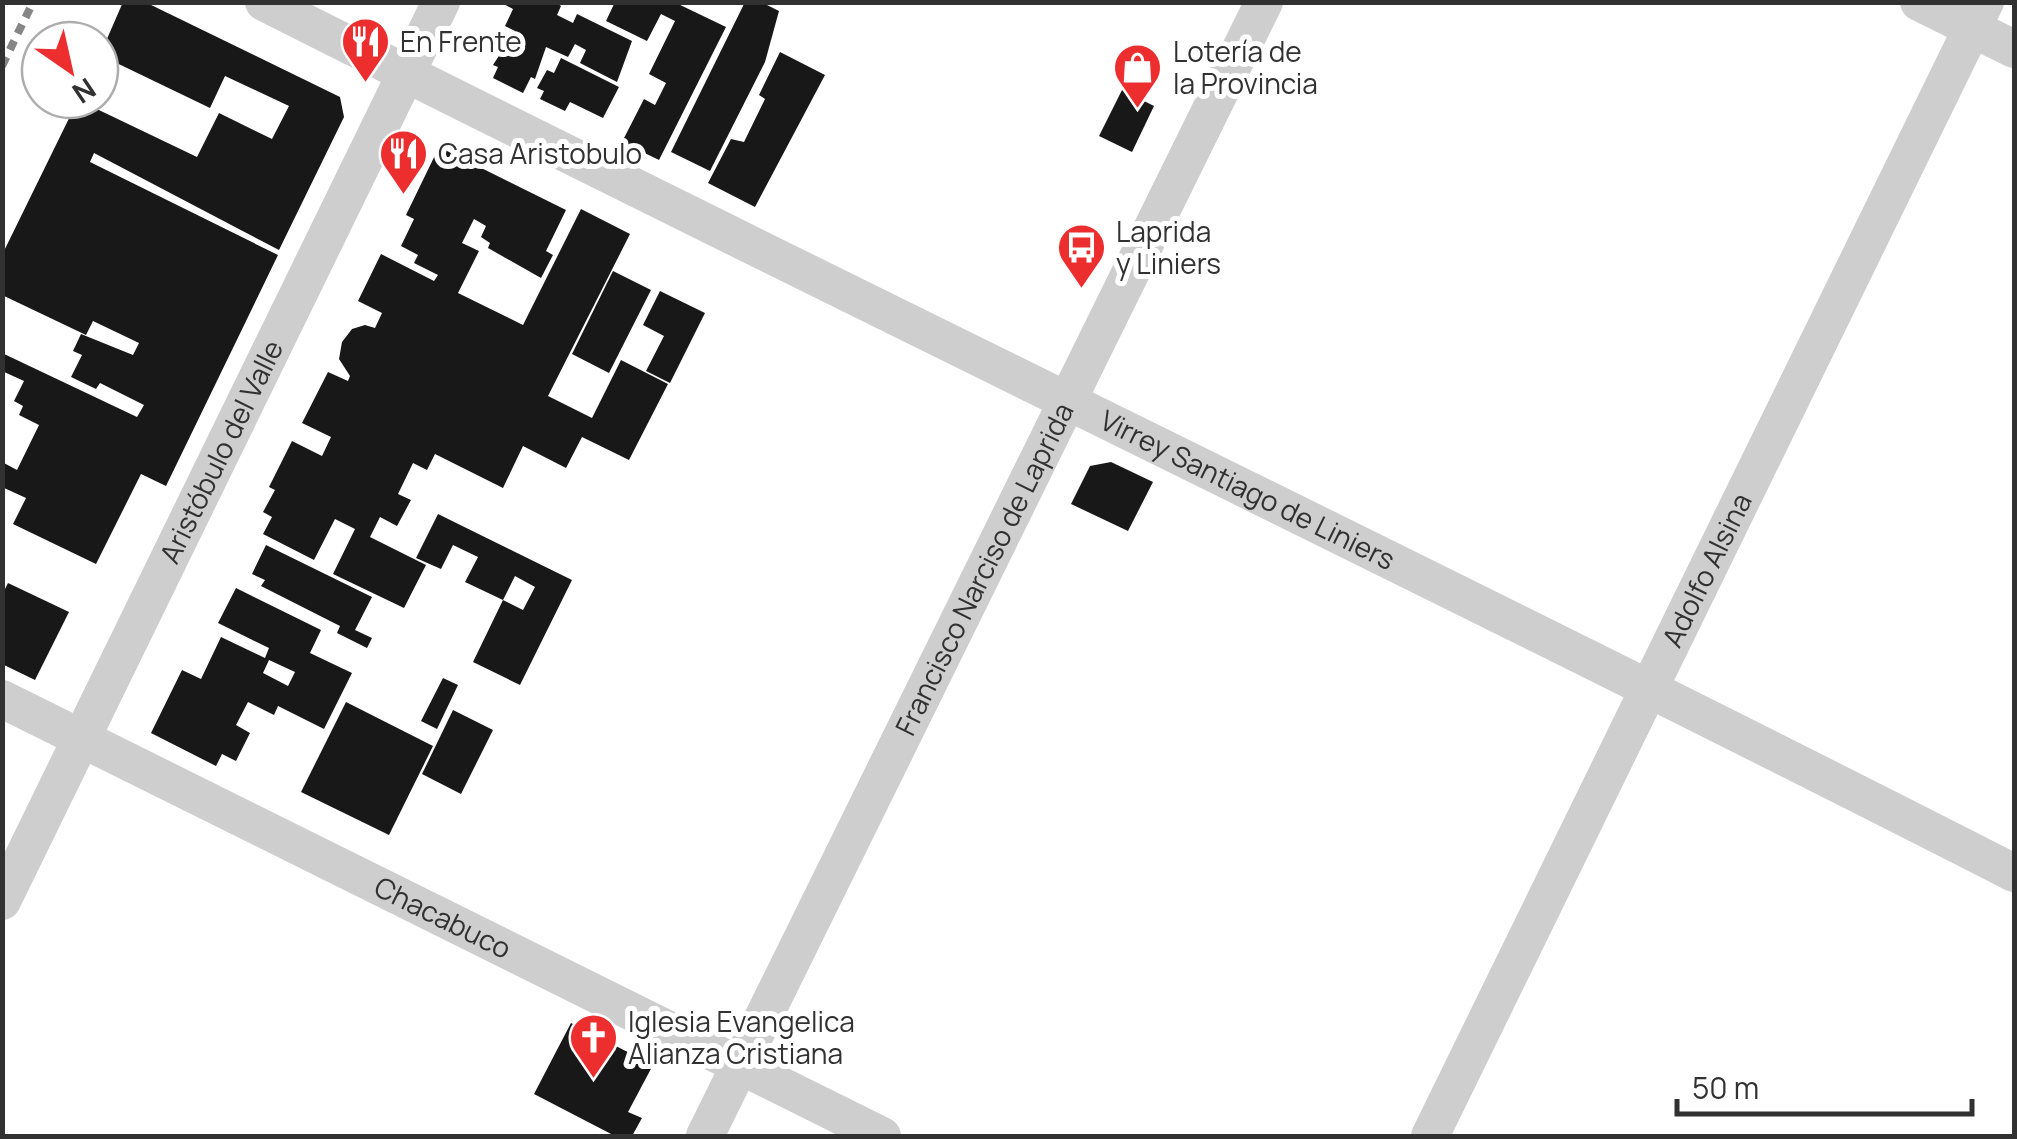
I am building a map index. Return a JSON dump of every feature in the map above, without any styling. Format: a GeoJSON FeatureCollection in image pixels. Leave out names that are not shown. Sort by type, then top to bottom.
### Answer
{"type":"FeatureCollection","features":[{"type":"Feature","properties":{"kind":"street","name":"Virrey Santiago de Liniers"},"geometry":{"type":"LineString","coordinates":[[264,2],[1065,402],[1650,687],[2014,872]]}},
{"type":"Feature","properties":{"kind":"street","name":"Aristóbulo del Valle"},"geometry":{"type":"LineString","coordinates":[[2,901],[441,2]]}},
{"type":"Feature","properties":{"kind":"street","name":"Francisco Narciso de Laprida"},"geometry":{"type":"LineString","coordinates":[[705,1136],[1264,2]]}},
{"type":"Feature","properties":{"kind":"street"},"geometry":{"type":"LineString","coordinates":[[1920,2],[1979,16],[2014,49]]}},
{"type":"Feature","properties":{"kind":"street","name":"Adolfo Alsina"},"geometry":{"type":"LineString","coordinates":[[1430,1136],[1979,16]]}},
{"type":"Feature","properties":{"kind":"street","name":"Chacabuco"},"geometry":{"type":"LineString","coordinates":[[2,699],[882,1136]]}},
{"type":"Feature","properties":{"kind":"building"},"geometry":{"type":"Polygon","coordinates":[[[123,2],[145,2],[340,97],[344,117],[279,250],[94,153],[90,162],[278,255],[166,486],[141,474],[96,564],[13,524],[26,498],[2,487],[2,462],[17,470],[39,425],[19,415],[23,406],[14,401],[24,381],[2,371],[2,353],[137,417],[144,405],[100,383],[96,389],[71,377],[82,355],[73,351],[81,334],[133,355],[139,343],[93,321],[86,335],[2,295],[2,255],[68,120],[120,120],[197,157],[219,113],[272,139],[289,106],[225,76],[210,108],[120,65],[120,20],[115,20],[123,2]]]}},
{"type":"Feature","properties":{"kind":"building"},"geometry":{"type":"Polygon","coordinates":[[[500,2],[555,2],[561,6],[557,15],[573,23],[577,14],[632,41],[617,82],[580,63],[586,50],[575,44],[568,57],[546,47],[535,79],[531,77],[523,93],[493,78],[498,67],[493,65],[515,31],[505,26],[513,9],[500,2]]]}},
{"type":"Feature","properties":{"kind":"building"},"geometry":{"type":"Polygon","coordinates":[[[615,2],[674,2],[726,27],[659,160],[622,142],[644,99],[655,105],[666,83],[649,74],[675,21],[661,14],[647,41],[606,21],[615,2]]]}},
{"type":"Feature","properties":{"kind":"building"},"geometry":{"type":"Polygon","coordinates":[[[745,2],[761,2],[779,11],[765,62],[710,171],[671,152],[745,2]]]}},
{"type":"Feature","properties":{"kind":"building"},"geometry":{"type":"Polygon","coordinates":[[[780,52],[825,75],[755,207],[708,183],[731,139],[744,142],[765,99],[759,95],[780,52]]]}},
{"type":"Feature","properties":{"kind":"building"},"geometry":{"type":"Polygon","coordinates":[[[561,58],[619,87],[603,118],[570,102],[565,111],[540,99],[544,91],[537,88],[547,70],[554,73],[561,58]]]}},
{"type":"Feature","properties":{"kind":"building"},"geometry":{"type":"Polygon","coordinates":[[[1122,90],[1154,106],[1132,152],[1099,136],[1122,90]]]}},
{"type":"Feature","properties":{"kind":"building"},"geometry":{"type":"Polygon","coordinates":[[[439,147],[566,210],[546,251],[553,255],[541,278],[488,248],[490,243],[481,237],[486,226],[474,219],[462,243],[479,251],[458,293],[523,325],[581,209],[630,234],[548,396],[592,418],[621,360],[668,384],[629,460],[582,437],[566,468],[523,446],[503,488],[435,454],[427,470],[413,463],[398,494],[411,500],[397,526],[380,517],[370,537],[426,565],[404,608],[333,574],[355,529],[335,519],[314,560],[263,534],[272,517],[263,512],[275,490],[269,487],[292,441],[322,456],[331,437],[302,423],[328,372],[348,381],[350,376],[339,359],[342,342],[352,329],[365,325],[375,328],[382,313],[358,301],[381,254],[434,281],[438,275],[414,263],[418,255],[401,246],[414,219],[406,215],[439,147]]]}},
{"type":"Feature","properties":{"kind":"building"},"geometry":{"type":"Polygon","coordinates":[[[613,271],[651,290],[609,373],[572,354],[613,271]]]}},
{"type":"Feature","properties":{"kind":"building"},"geometry":{"type":"Polygon","coordinates":[[[660,291],[705,313],[670,383],[646,371],[664,336],[643,325],[660,291]]]}},
{"type":"Feature","properties":{"kind":"building"},"geometry":{"type":"Polygon","coordinates":[[[1111,462],[1153,482],[1128,531],[1071,504],[1090,466],[1111,462]]]}},
{"type":"Feature","properties":{"kind":"building"},"geometry":{"type":"Polygon","coordinates":[[[438,514],[572,580],[520,685],[473,662],[503,600],[465,582],[478,557],[453,545],[441,569],[416,558],[438,514]],[[515,576],[503,600],[523,610],[535,587],[515,576]]]}},
{"type":"Feature","properties":{"kind":"building"},"geometry":{"type":"Polygon","coordinates":[[[266,545],[372,597],[355,630],[372,638],[367,648],[337,633],[340,626],[261,586],[265,580],[252,574],[266,545]]]}},
{"type":"Feature","properties":{"kind":"building"},"geometry":{"type":"Polygon","coordinates":[[[8,583],[69,612],[35,680],[2,664],[2,595],[8,583]]]}},
{"type":"Feature","properties":{"kind":"building"},"geometry":{"type":"Polygon","coordinates":[[[236,588],[321,630],[310,653],[352,673],[324,729],[278,706],[274,715],[248,702],[236,725],[250,733],[236,761],[222,754],[216,766],[151,733],[182,670],[201,679],[221,637],[265,658],[269,648],[218,623],[236,588]],[[269,660],[263,673],[288,686],[295,672],[269,660]]]}},
{"type":"Feature","properties":{"kind":"building"},"geometry":{"type":"Polygon","coordinates":[[[443,678],[458,685],[437,729],[421,721],[443,678]]]}},
{"type":"Feature","properties":{"kind":"building"},"geometry":{"type":"Polygon","coordinates":[[[346,702],[433,746],[389,835],[301,792],[346,702]]]}},
{"type":"Feature","properties":{"kind":"building"},"geometry":{"type":"Polygon","coordinates":[[[453,710],[493,730],[461,794],[422,774],[453,710]]]}},
{"type":"Feature","properties":{"kind":"building","name":"Iglesia Evangelica Alianza Cristiana"},"geometry":{"type":"Polygon","coordinates":[[[571,1023],[653,1065],[628,1112],[642,1118],[632,1136],[615,1136],[534,1094],[571,1023]]]}},
{"type":"Feature","properties":{"kind":"railway"},"geometry":{"type":"LineString","coordinates":[[2,66],[33,2]]}},
{"type":"Feature","properties":{"kind":"place","name":"En Frente"},"geometry":{"type":"Point","coordinates":[365,84]}},
{"type":"Feature","properties":{"kind":"place","name":"Lotería de la Provincia"},"geometry":{"type":"Point","coordinates":[1138,110]}},
{"type":"Feature","properties":{"kind":"place","name":"Casa Aristobulo"},"geometry":{"type":"Point","coordinates":[403,196]}},
{"type":"Feature","properties":{"kind":"place","name":"Laprida y Liniers"},"geometry":{"type":"Point","coordinates":[1081,290]}},
{"type":"Feature","properties":{"kind":"place","name":"Iglesia Evangelica Alianza Cristiana"},"geometry":{"type":"Point","coordinates":[593,1080]}}]}
